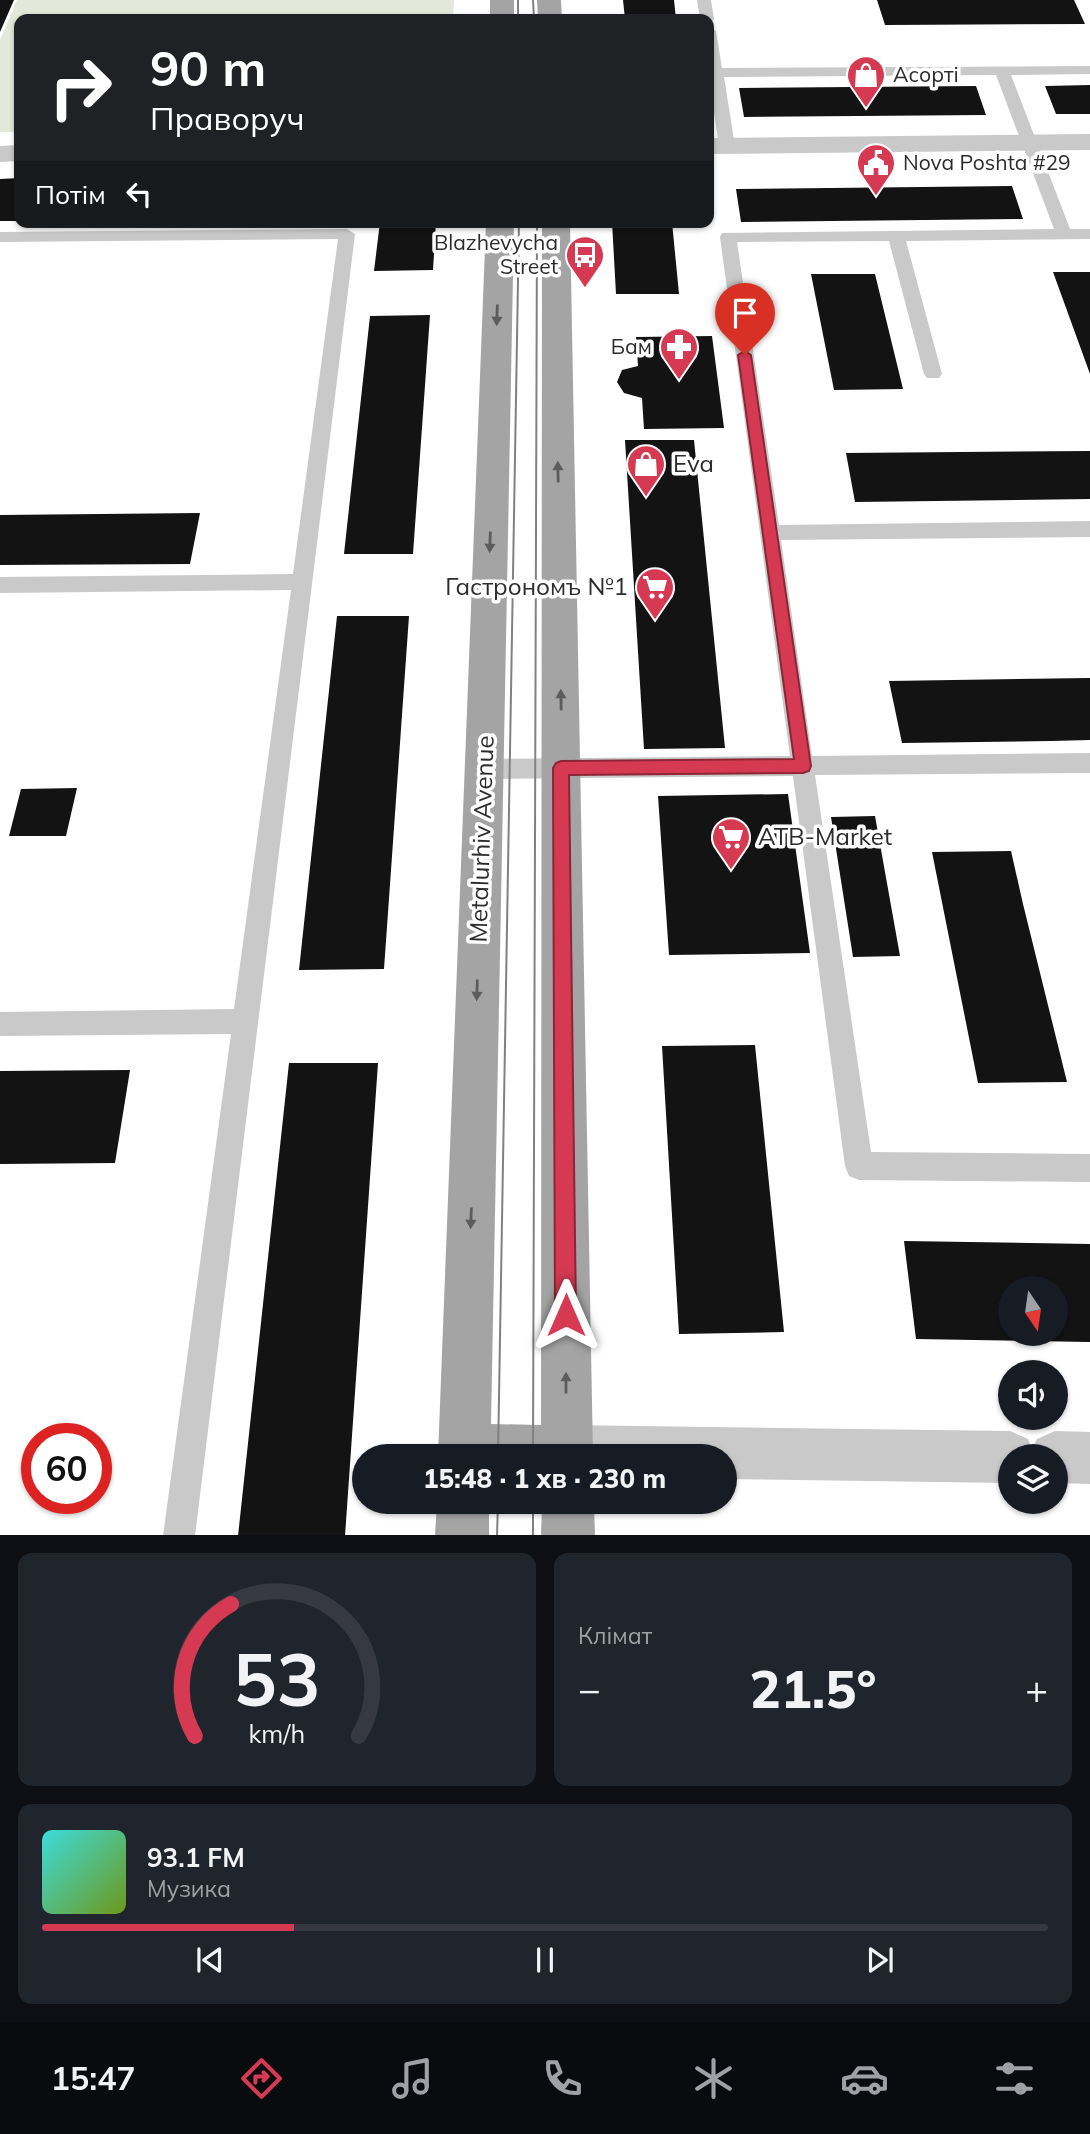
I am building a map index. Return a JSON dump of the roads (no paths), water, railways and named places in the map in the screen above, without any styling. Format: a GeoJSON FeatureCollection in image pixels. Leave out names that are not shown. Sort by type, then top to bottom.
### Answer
{"type":"FeatureCollection","features":[{"type":"Feature","properties":{"kind":"main road","name":"Metalurhiv Avenue"},"geometry":{"type":"LineString","coordinates":[[464,1444],[500,228]]}},
{"type":"Feature","properties":{"kind":"main road"},"geometry":{"type":"LineString","coordinates":[[556,228],[567,1444]]}},
{"type":"Feature","properties":{"kind":"main road"},"geometry":{"type":"LineString","coordinates":[[462,1535],[463,1514]]}},
{"type":"Feature","properties":{"kind":"main road"},"geometry":{"type":"LineString","coordinates":[[568,1514],[568,1535]]}},
{"type":"Feature","properties":{"kind":"street"},"geometry":{"type":"LineString","coordinates":[[718,146],[1090,142]]}},
{"type":"Feature","properties":{"kind":"street"},"geometry":{"type":"LineString","coordinates":[[737,1465],[998,1457]]}},
{"type":"Feature","properties":{"kind":"street"},"geometry":{"type":"LineString","coordinates":[[1068,1457],[1090,1458]]}},
{"type":"Feature","properties":{"kind":"lane"},"geometry":{"type":"LineString","coordinates":[[714,66],[718,146]]}},
{"type":"Feature","properties":{"kind":"lane"},"geometry":{"type":"LineString","coordinates":[[715,73],[1090,70]]}},
{"type":"Feature","properties":{"kind":"lane"},"geometry":{"type":"LineString","coordinates":[[1002,71],[1064,234]]}},
{"type":"Feature","properties":{"kind":"lane"},"geometry":{"type":"LineString","coordinates":[[0,237],[117,229],[347,234],[179,1535]]}},
{"type":"Feature","properties":{"kind":"lane"},"geometry":{"type":"LineString","coordinates":[[1090,234],[728,237],[859,1166],[1090,1168]]}},
{"type":"Feature","properties":{"kind":"lane"},"geometry":{"type":"LineString","coordinates":[[896,236],[933,374]]}},
{"type":"Feature","properties":{"kind":"lane"},"geometry":{"type":"LineString","coordinates":[[770,533],[1090,529]]}},
{"type":"Feature","properties":{"kind":"lane"},"geometry":{"type":"LineString","coordinates":[[0,584],[302,582]]}},
{"type":"Feature","properties":{"kind":"lane"},"geometry":{"type":"LineString","coordinates":[[484,769],[1090,763]]}},
{"type":"Feature","properties":{"kind":"lane"},"geometry":{"type":"LineString","coordinates":[[0,1024],[246,1021]]}},
{"type":"Feature","properties":{"kind":"tram line"},"geometry":{"type":"LineString","coordinates":[[518,0],[518,14]]}},
{"type":"Feature","properties":{"kind":"tram line"},"geometry":{"type":"LineString","coordinates":[[533,0],[534,14]]}},
{"type":"Feature","properties":{"kind":"tram line"},"geometry":{"type":"LineString","coordinates":[[498,1444],[519,228]]}},
{"type":"Feature","properties":{"kind":"tram line"},"geometry":{"type":"LineString","coordinates":[[533,1444],[537,228]]}},
{"type":"Feature","properties":{"kind":"tram line"},"geometry":{"type":"LineString","coordinates":[[497,1535],[498,1514]]}},
{"type":"Feature","properties":{"kind":"tram line"},"geometry":{"type":"LineString","coordinates":[[533,1514],[533,1535]]}},
{"type":"Feature","properties":{"kind":"place","name":"Асорті"},"geometry":{"type":"Point","coordinates":[866,109]}},
{"type":"Feature","properties":{"kind":"place","name":"Nova Poshta #29"},"geometry":{"type":"Point","coordinates":[876,197]}},
{"type":"Feature","properties":{"kind":"place","name":"Blazhevycha Street"},"geometry":{"type":"Point","coordinates":[585,289]}},
{"type":"Feature","properties":{"kind":"place","name":"Бам"},"geometry":{"type":"Point","coordinates":[679,381]}},
{"type":"Feature","properties":{"kind":"place","name":"Eva"},"geometry":{"type":"Point","coordinates":[646,498]}},
{"type":"Feature","properties":{"kind":"place","name":"Гастрономъ №1"},"geometry":{"type":"Point","coordinates":[655,621]}},
{"type":"Feature","properties":{"kind":"place","name":"ATB-Market"},"geometry":{"type":"Point","coordinates":[731,871]}}]}
